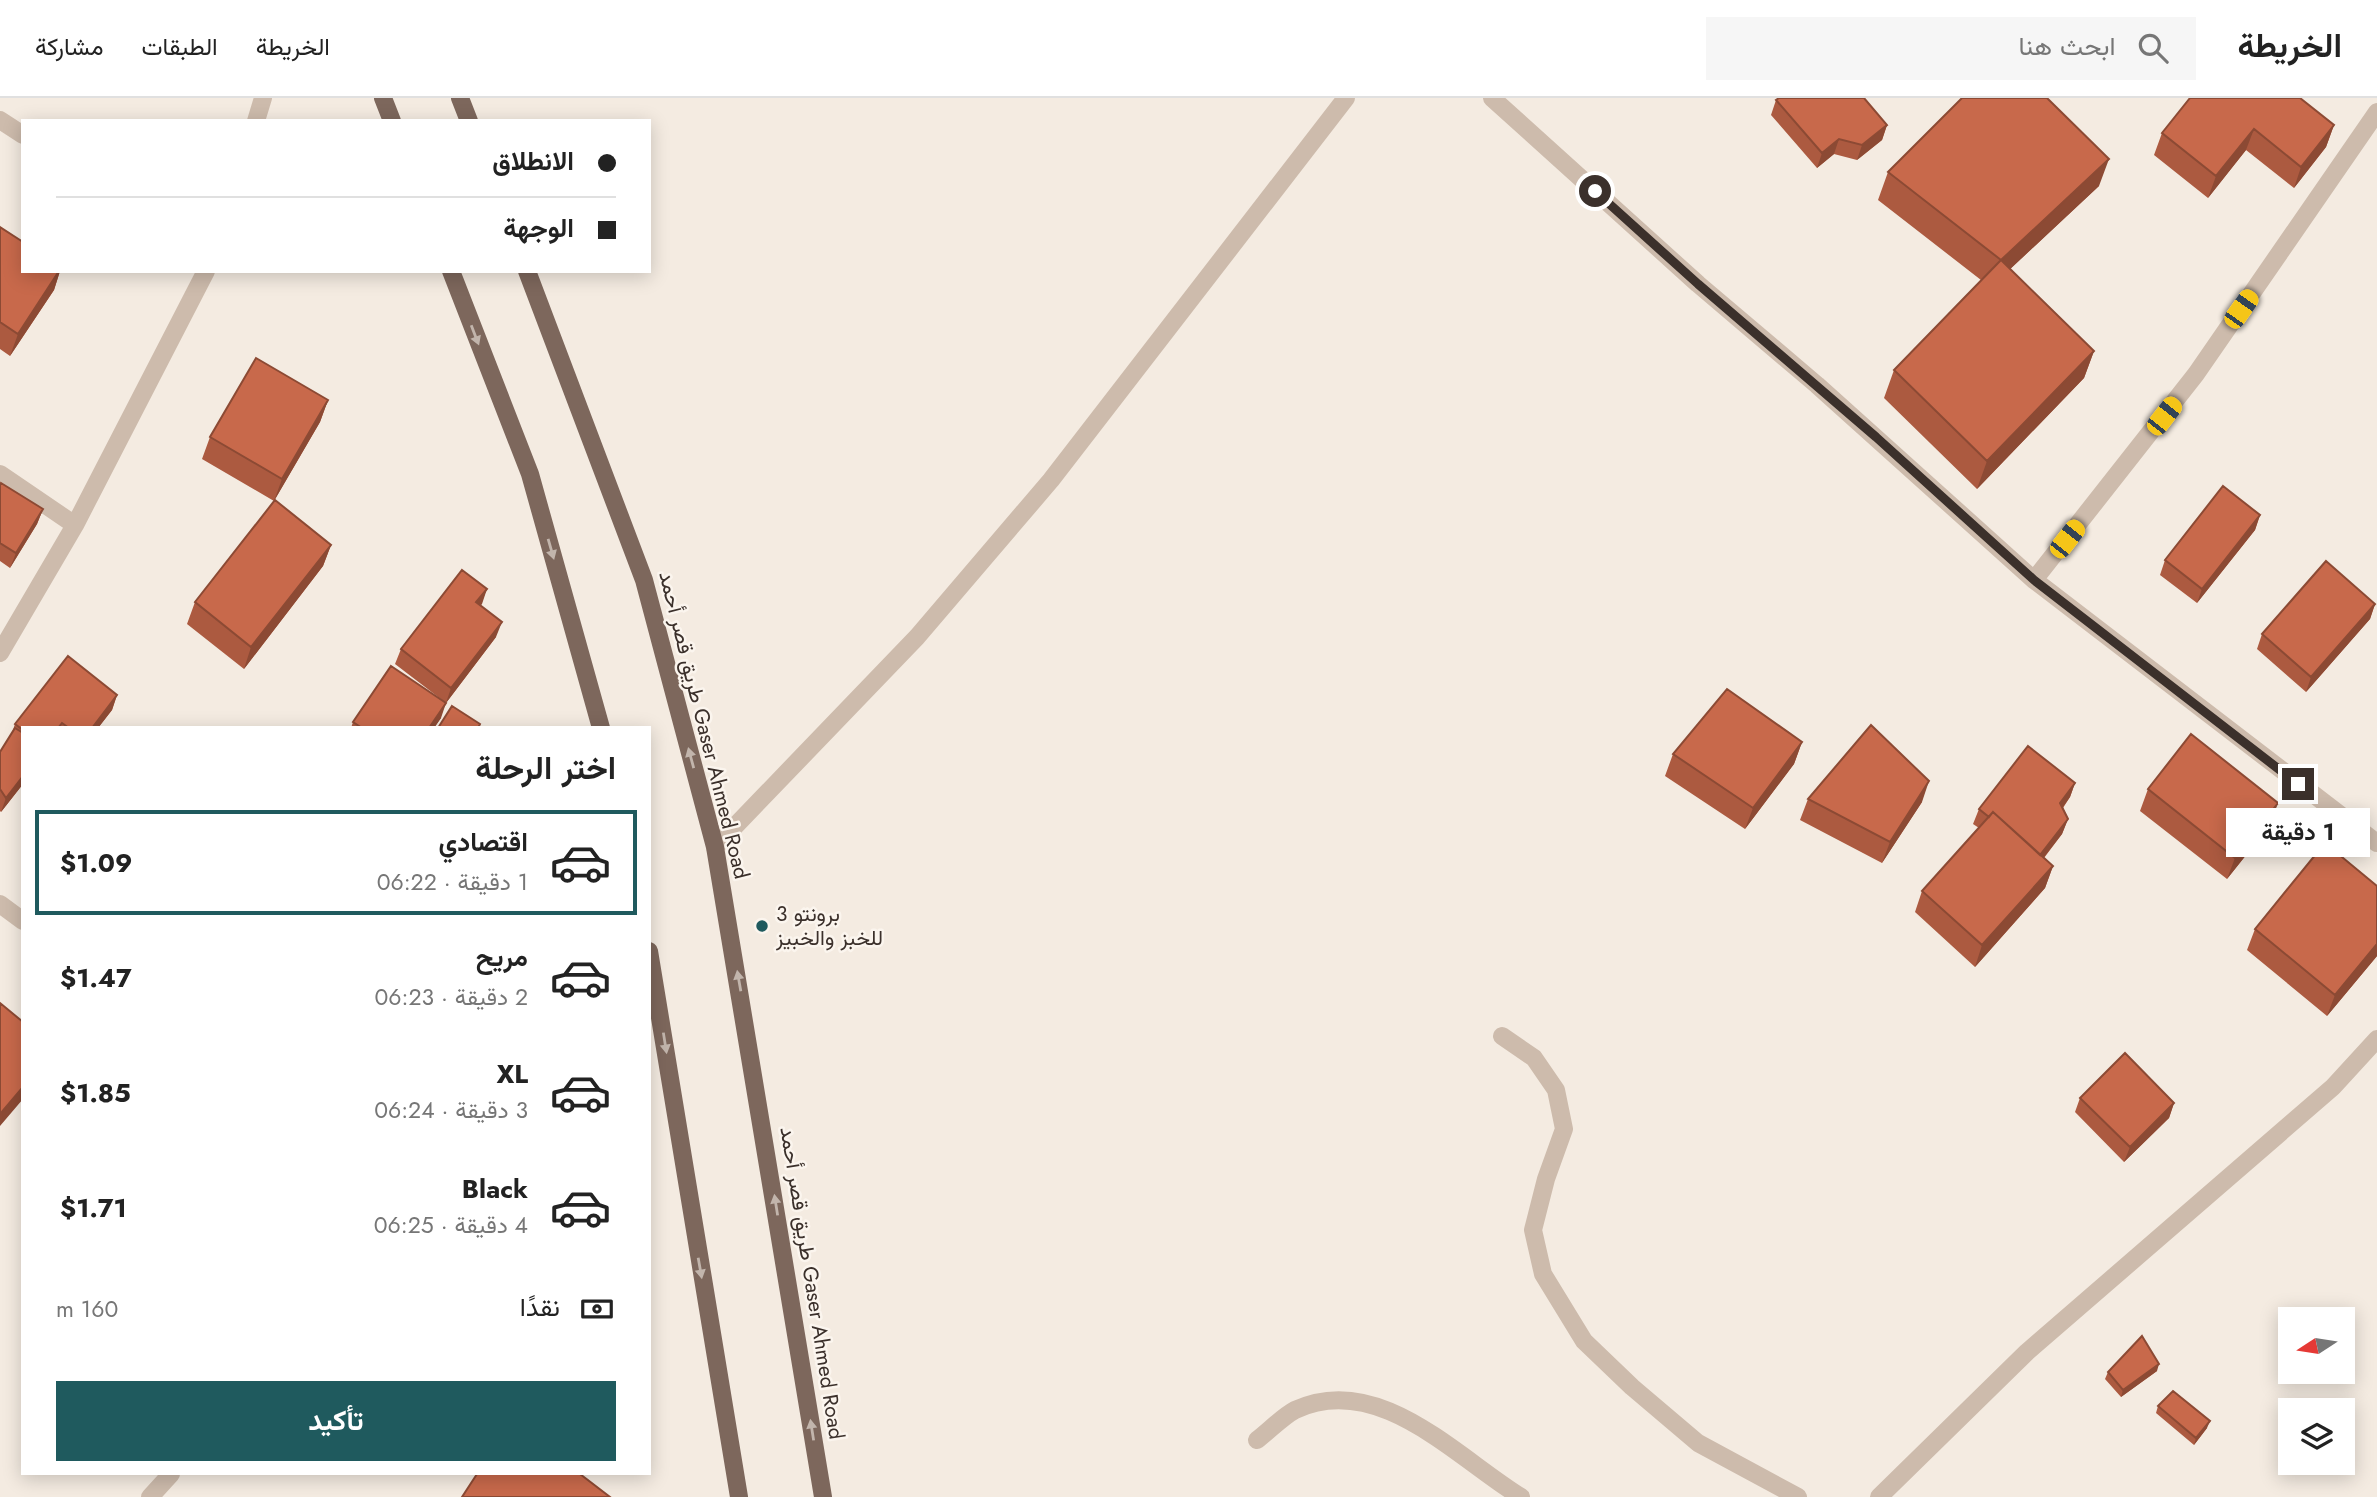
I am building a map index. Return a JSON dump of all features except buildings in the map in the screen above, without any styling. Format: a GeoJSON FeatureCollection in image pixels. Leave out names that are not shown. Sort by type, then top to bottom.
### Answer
{"type":"FeatureCollection","features":[{"type":"Feature","properties":{"kind":"main road"},"geometry":{"type":"LineString","coordinates":[[383,98],[391,119]]}},
{"type":"Feature","properties":{"kind":"main road"},"geometry":{"type":"LineString","coordinates":[[460,98],[468,119]]}},
{"type":"Feature","properties":{"kind":"main road"},"geometry":{"type":"LineString","coordinates":[[452,273],[530,474],[600,726]]}},
{"type":"Feature","properties":{"kind":"main road","name":"طريق قصر أحمد Gaser Ahmed Road"},"geometry":{"type":"LineString","coordinates":[[528,273],[644,580],[715,847],[823,1497]]}},
{"type":"Feature","properties":{"kind":"main road"},"geometry":{"type":"LineString","coordinates":[[651,972],[738,1497]]}},
{"type":"Feature","properties":{"kind":"street"},"geometry":{"type":"LineString","coordinates":[[257,119],[263,98]]}},
{"type":"Feature","properties":{"kind":"street"},"geometry":{"type":"LineString","coordinates":[[715,847],[917,637],[1051,480],[1346,98]]}},
{"type":"Feature","properties":{"kind":"street"},"geometry":{"type":"LineString","coordinates":[[1492,98],[1698,284],[1827,393],[2034,580],[2377,843]]}},
{"type":"Feature","properties":{"kind":"street"},"geometry":{"type":"LineString","coordinates":[[2034,580],[2196,374],[2377,112]]}},
{"type":"Feature","properties":{"kind":"street"},"geometry":{"type":"LineString","coordinates":[[0,120],[21,134]]}},
{"type":"Feature","properties":{"kind":"street"},"geometry":{"type":"LineString","coordinates":[[0,653],[75,525],[205,273]]}},
{"type":"Feature","properties":{"kind":"street"},"geometry":{"type":"LineString","coordinates":[[0,474],[75,525]]}},
{"type":"Feature","properties":{"kind":"street"},"geometry":{"type":"LineString","coordinates":[[0,904],[21,920]]}},
{"type":"Feature","properties":{"kind":"street"},"geometry":{"type":"LineString","coordinates":[[1502,1036],[1534,1058],[1556,1090],[1564,1129],[1546,1179],[1533,1230],[1543,1274],[1584,1341],[1632,1387],[1698,1443],[1798,1497]]}},
{"type":"Feature","properties":{"kind":"street"},"geometry":{"type":"LineString","coordinates":[[1879,1497],[2028,1352],[2333,1087],[2377,1039]]}},
{"type":"Feature","properties":{"kind":"street"},"geometry":{"type":"LineString","coordinates":[[1257,1440],[1294,1411],[1328,1400],[1365,1402],[1409,1421],[1521,1497]]}},
{"type":"Feature","properties":{"kind":"street"},"geometry":{"type":"LineString","coordinates":[[150,1497],[170,1475]]}},
{"type":"Feature","properties":{"kind":"place","name":"برونتو 3 للخبز والخبيز"},"geometry":{"type":"Point","coordinates":[762,926]}},
{"type":"Feature","properties":{"kind":"route"},"geometry":{"type":"LineString","coordinates":[[1595,191],[1935,489],[2034,580],[2298,784]]}}]}
